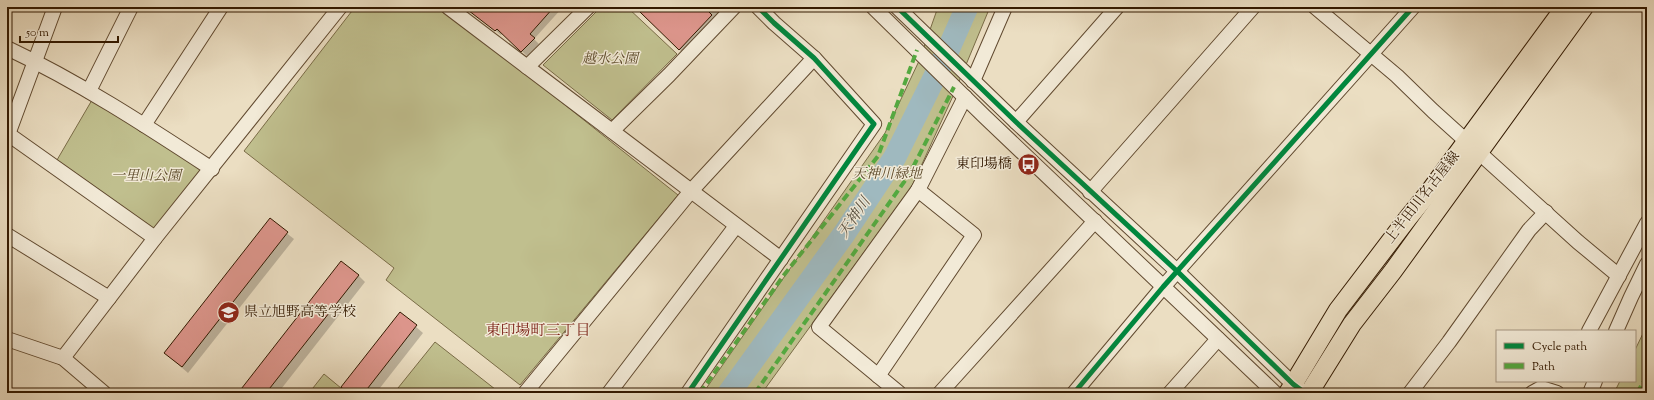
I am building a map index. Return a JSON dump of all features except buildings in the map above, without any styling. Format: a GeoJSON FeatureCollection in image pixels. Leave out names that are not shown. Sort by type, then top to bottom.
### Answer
{"type":"FeatureCollection","features":[{"type":"Feature","properties":{"kind":"main road","name":"上半田川名古屋線"},"geometry":{"type":"LineString","coordinates":[[1309,393],[1352,324],[1457,183],[1472,147],[1565,7]]}},
{"type":"Feature","properties":{"kind":"main road","name":"上半田川名古屋線"},"geometry":{"type":"LineString","coordinates":[[1295,390],[1338,310],[1472,147],[1584,7]]}},
{"type":"Feature","properties":{"kind":"street"},"geometry":{"type":"LineString","coordinates":[[55,7],[7,136],[155,238]]}},
{"type":"Feature","properties":{"kind":"street"},"geometry":{"type":"LineString","coordinates":[[89,91],[131,7]]}},
{"type":"Feature","properties":{"kind":"street"},"geometry":{"type":"LineString","coordinates":[[144,125],[222,7]]}},
{"type":"Feature","properties":{"kind":"street"},"geometry":{"type":"LineString","coordinates":[[63,358],[155,238],[212,169],[340,7]]}},
{"type":"Feature","properties":{"kind":"street"},"geometry":{"type":"LineString","coordinates":[[448,7],[736,226],[782,259]]}},
{"type":"Feature","properties":{"kind":"street"},"geometry":{"type":"LineString","coordinates":[[527,67],[588,7]]}},
{"type":"Feature","properties":{"kind":"street"},"geometry":{"type":"LineString","coordinates":[[612,131],[669,75],[734,7]]}},
{"type":"Feature","properties":{"kind":"street"},"geometry":{"type":"LineString","coordinates":[[688,393],[874,124],[814,58],[758,7]]}},
{"type":"Feature","properties":{"kind":"street"},"geometry":{"type":"LineString","coordinates":[[873,7],[1218,340],[1275,393]]}},
{"type":"Feature","properties":{"kind":"street"},"geometry":{"type":"LineString","coordinates":[[897,7],[1090,192],[1178,272],[1295,390]]}},
{"type":"Feature","properties":{"kind":"street"},"geometry":{"type":"LineString","coordinates":[[973,81],[1005,7]]}},
{"type":"Feature","properties":{"kind":"street"},"geometry":{"type":"LineString","coordinates":[[1016,122],[1117,7]]}},
{"type":"Feature","properties":{"kind":"street"},"geometry":{"type":"LineString","coordinates":[[1090,192],[1253,7]]}},
{"type":"Feature","properties":{"kind":"street"},"geometry":{"type":"LineString","coordinates":[[1315,7],[1397,76],[1472,147],[1578,242],[1619,276]]}},
{"type":"Feature","properties":{"kind":"street"},"geometry":{"type":"LineString","coordinates":[[1074,393],[1164,287],[1372,55],[1413,7]]}},
{"type":"Feature","properties":{"kind":"street"},"geometry":{"type":"LineString","coordinates":[[7,48],[89,91],[212,169]]}},
{"type":"Feature","properties":{"kind":"street"},"geometry":{"type":"LineString","coordinates":[[525,393],[691,191],[814,58]]}},
{"type":"Feature","properties":{"kind":"street"},"geometry":{"type":"LineString","coordinates":[[899,393],[820,327],[918,190],[965,97]]}},
{"type":"Feature","properties":{"kind":"street"},"geometry":{"type":"LineString","coordinates":[[878,376],[974,235],[918,190]]}},
{"type":"Feature","properties":{"kind":"street"},"geometry":{"type":"LineString","coordinates":[[1410,393],[1449,342],[1529,230],[1546,212]]}},
{"type":"Feature","properties":{"kind":"street"},"geometry":{"type":"LineString","coordinates":[[940,393],[1095,221]]}},
{"type":"Feature","properties":{"kind":"street"},"geometry":{"type":"LineString","coordinates":[[1590,330],[1647,223]]}},
{"type":"Feature","properties":{"kind":"street"},"geometry":{"type":"LineString","coordinates":[[609,393],[736,226]]}},
{"type":"Feature","properties":{"kind":"street"},"geometry":{"type":"LineString","coordinates":[[7,234],[109,298]]}},
{"type":"Feature","properties":{"kind":"street"},"geometry":{"type":"LineString","coordinates":[[1616,330],[1647,264]]}},
{"type":"Feature","properties":{"kind":"street"},"geometry":{"type":"LineString","coordinates":[[1170,393],[1218,340]]}},
{"type":"Feature","properties":{"kind":"street"},"geometry":{"type":"LineString","coordinates":[[8,342],[63,358],[104,393]]}},
{"type":"Feature","properties":{"kind":"street"},"geometry":{"type":"LineString","coordinates":[[1532,393],[1540,388],[1557,393],[1562,382]]}},
{"type":"Feature","properties":{"kind":"street"},"geometry":{"type":"LineString","coordinates":[[1590,393],[1595,382]]}},
{"type":"Feature","properties":{"kind":"green space"},"geometry":{"type":"Polygon","coordinates":[[[355,7],[442,7],[678,195],[520,385],[386,280],[394,268],[244,151],[355,7]]]}},
{"type":"Feature","properties":{"kind":"green space","name":"越水公園"},"geometry":{"type":"Polygon","coordinates":[[[601,7],[627,7],[677,54],[612,120],[543,65],[601,7]]]}},
{"type":"Feature","properties":{"kind":"green space","name":"天神川緑地"},"geometry":{"type":"Polygon","coordinates":[[[938,7],[990,7],[953,96],[912,186],[762,393],[703,393],[885,133],[919,61],[938,7]]]}},
{"type":"Feature","properties":{"kind":"green space","name":"一里山公園"},"geometry":{"type":"Polygon","coordinates":[[[92,100],[204,169],[156,230],[57,160],[92,100]]]}},
{"type":"Feature","properties":{"kind":"green space"},"geometry":{"type":"Polygon","coordinates":[[[1647,325],[1647,393],[1614,393],[1620,382],[1636,382],[1636,348],[1647,325]]]}},
{"type":"Feature","properties":{"kind":"green space"},"geometry":{"type":"Polygon","coordinates":[[[435,342],[500,393],[398,393],[398,388],[435,342]]]}},
{"type":"Feature","properties":{"kind":"green space"},"geometry":{"type":"Polygon","coordinates":[[[324,374],[347,393],[309,393],[324,374]]]}},
{"type":"Feature","properties":{"kind":"waterway","name":"天神川"},"geometry":{"type":"LineString","coordinates":[[729,393],[844,234],[895,157],[949,48],[967,7]]}},
{"type":"Feature","properties":{"kind":"marked path"},"geometry":{"type":"LineString","coordinates":[[700,393],[784,275],[878,156],[917,50]]}},
{"type":"Feature","properties":{"kind":"marked path"},"geometry":{"type":"LineString","coordinates":[[755,393],[909,175],[954,87]]}},
{"type":"Feature","properties":{"kind":"marked path"},"geometry":{"type":"LineString","coordinates":[[1637,393],[1647,376]]}},
{"type":"Feature","properties":{"kind":"cycle path"},"geometry":{"type":"LineString","coordinates":[[688,393],[874,124],[814,58],[758,7]]}},
{"type":"Feature","properties":{"kind":"cycle path"},"geometry":{"type":"LineString","coordinates":[[897,7],[1016,122],[1178,272],[1293,384],[1305,393]]}},
{"type":"Feature","properties":{"kind":"cycle path"},"geometry":{"type":"LineString","coordinates":[[1074,393],[1163,287],[1413,7]]}},
{"type":"Feature","properties":{"kind":"place","name":"東印場橋"},"geometry":{"type":"Point","coordinates":[1028,165]}},
{"type":"Feature","properties":{"kind":"place","name":"県立旭野高等学校"},"geometry":{"type":"Point","coordinates":[229,313]}},
{"type":"Feature","properties":{"kind":"district","name":"東印場町三丁目"},"geometry":{"type":"Point","coordinates":[538,331]}}]}
